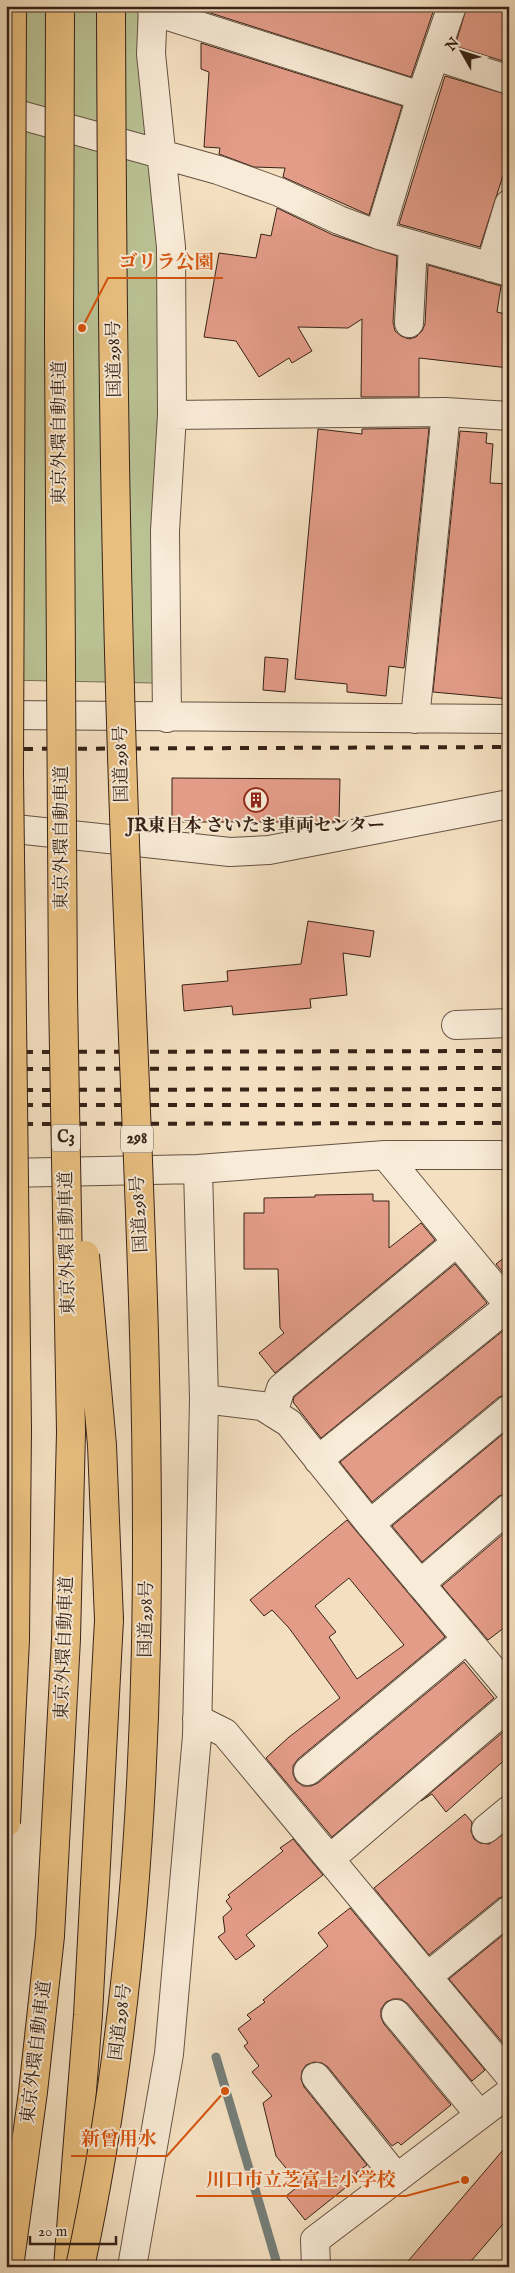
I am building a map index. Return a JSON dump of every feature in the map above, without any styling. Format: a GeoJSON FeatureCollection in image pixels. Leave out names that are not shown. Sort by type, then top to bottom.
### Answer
{"type":"FeatureCollection","features":[{"type":"Feature","properties":{"kind":"highway"},"geometry":{"type":"LineString","coordinates":[[6,1823],[15,1640],[17,1429],[8,773],[12,6]]}},
{"type":"Feature","properties":{"kind":"highway","name":"東京外環自動車道"},"geometry":{"type":"LineString","coordinates":[[9,2267],[33,2092],[50,1936],[66,1639],[72,1432],[63,995],[59,349],[60,6]]}},
{"type":"Feature","properties":{"kind":"highway","name":"国道298号"},"geometry":{"type":"LineString","coordinates":[[80,2267],[98,2187],[124,2006],[141,1818],[148,1604],[145,1313],[123,791],[112,212],[111,6]]}},
{"type":"Feature","properties":{"kind":"highway"},"geometry":{"type":"LineString","coordinates":[[6,372],[11,340]]}},
{"type":"Feature","properties":{"kind":"highway"},"geometry":{"type":"LineString","coordinates":[[63,995],[102,1445],[109,1620],[88,2015],[68,2267]]}},
{"type":"Feature","properties":{"kind":"street"},"geometry":{"type":"LineString","coordinates":[[379,235],[435,56],[446,8]]}},
{"type":"Feature","properties":{"kind":"street"},"geometry":{"type":"LineString","coordinates":[[167,718],[165,531],[172,415],[170,247],[151,54],[153,9],[421,96]]}},
{"type":"Feature","properties":{"kind":"street"},"geometry":{"type":"LineString","coordinates":[[435,56],[509,80]]}},
{"type":"Feature","properties":{"kind":"street"},"geometry":{"type":"LineString","coordinates":[[6,111],[218,170],[278,192],[339,220],[379,235],[499,269],[509,204]]}},
{"type":"Feature","properties":{"kind":"street"},"geometry":{"type":"LineString","coordinates":[[409,323],[413,245]]}},
{"type":"Feature","properties":{"kind":"street"},"geometry":{"type":"LineString","coordinates":[[172,415],[446,412],[509,416]]}},
{"type":"Feature","properties":{"kind":"street"},"geometry":{"type":"LineString","coordinates":[[415,719],[446,412]]}},
{"type":"Feature","properties":{"kind":"street"},"geometry":{"type":"LineString","coordinates":[[6,715],[167,718],[509,719]]}},
{"type":"Feature","properties":{"kind":"street"},"geometry":{"type":"LineString","coordinates":[[6,828],[230,852],[268,850],[509,804]]}},
{"type":"Feature","properties":{"kind":"street"},"geometry":{"type":"LineString","coordinates":[[456,1025],[509,1023]]}},
{"type":"Feature","properties":{"kind":"street"},"geometry":{"type":"LineString","coordinates":[[318,1460],[509,1306],[385,1155]]}},
{"type":"Feature","properties":{"kind":"street"},"geometry":{"type":"LineString","coordinates":[[6,1173],[198,1169],[385,1155],[509,1156]]}},
{"type":"Feature","properties":{"kind":"street"},"geometry":{"type":"LineString","coordinates":[[132,2267],[169,2054],[197,1719],[204,1399],[198,1169]]}},
{"type":"Feature","properties":{"kind":"street"},"geometry":{"type":"LineString","coordinates":[[273,1413],[281,1388],[457,1242]]}},
{"type":"Feature","properties":{"kind":"street"},"geometry":{"type":"LineString","coordinates":[[204,1399],[262,1406],[289,1423],[370,1524],[467,1639],[504,1674]]}},
{"type":"Feature","properties":{"kind":"street"},"geometry":{"type":"LineString","coordinates":[[370,1524],[509,1409]]}},
{"type":"Feature","properties":{"kind":"street"},"geometry":{"type":"LineString","coordinates":[[420,1584],[509,1508]]}},
{"type":"Feature","properties":{"kind":"street"},"geometry":{"type":"LineString","coordinates":[[308,1771],[467,1639]]}},
{"type":"Feature","properties":{"kind":"street"},"geometry":{"type":"LineString","coordinates":[[331,1858],[509,1706]]}},
{"type":"Feature","properties":{"kind":"street"},"geometry":{"type":"LineString","coordinates":[[197,1719],[225,1732],[509,2075]]}},
{"type":"Feature","properties":{"kind":"street"},"geometry":{"type":"LineString","coordinates":[[486,1829],[509,1810]]}},
{"type":"Feature","properties":{"kind":"street"},"geometry":{"type":"LineString","coordinates":[[427,1977],[509,1910]]}},
{"type":"Feature","properties":{"kind":"street"},"geometry":{"type":"LineString","coordinates":[[396,2014],[480,2115]]}},
{"type":"Feature","properties":{"kind":"street"},"geometry":{"type":"LineString","coordinates":[[316,2077],[398,2178]]}},
{"type":"Feature","properties":{"kind":"street"},"geometry":{"type":"LineString","coordinates":[[316,2267],[315,2240],[509,2093]]}},
{"type":"Feature","properties":{"kind":"green space"},"geometry":{"type":"Polygon","coordinates":[[[6,6],[143,6],[159,246],[158,410],[152,531],[153,683],[6,680],[6,6]]]}},
{"type":"Feature","properties":{"kind":"building"},"geometry":{"type":"Polygon","coordinates":[[[201,6],[435,6],[411,77],[201,10],[201,6]]]}},
{"type":"Feature","properties":{"kind":"building"},"geometry":{"type":"Polygon","coordinates":[[[467,6],[509,6],[509,63],[455,46],[467,6]]]}},
{"type":"Feature","properties":{"kind":"building"},"geometry":{"type":"Polygon","coordinates":[[[201,43],[402,106],[369,215],[283,177],[285,168],[254,167],[219,154],[220,148],[204,147],[209,72],[201,69],[201,43]]]}},
{"type":"Feature","properties":{"kind":"building"},"geometry":{"type":"Polygon","coordinates":[[[445,76],[509,95],[509,157],[480,247],[399,224],[445,76]]]}},
{"type":"Feature","properties":{"kind":"building"},"geometry":{"type":"Polygon","coordinates":[[[277,208],[333,235],[397,256],[393,322],[395,331],[409,339],[416,337],[422,331],[425,324],[428,265],[501,286],[497,312],[509,315],[509,368],[419,358],[419,397],[361,397],[362,319],[348,328],[298,327],[312,351],[292,363],[289,358],[259,377],[236,341],[204,337],[219,253],[256,258],[261,234],[271,236],[277,208]]]}},
{"type":"Feature","properties":{"kind":"building"},"geometry":{"type":"Polygon","coordinates":[[[429,428],[404,668],[389,666],[386,696],[347,692],[347,684],[295,679],[318,429],[362,434],[362,429],[429,428]]]}},
{"type":"Feature","properties":{"kind":"building"},"geometry":{"type":"Polygon","coordinates":[[[460,431],[487,433],[486,443],[493,444],[490,483],[509,484],[509,699],[433,692],[460,431]]]}},
{"type":"Feature","properties":{"kind":"building"},"geometry":{"type":"Polygon","coordinates":[[[265,657],[288,659],[285,692],[263,690],[265,657]]]}},
{"type":"Feature","properties":{"kind":"building","name":"JR東日本 さいたま車両センター"},"geometry":{"type":"Polygon","coordinates":[[[172,778],[340,779],[339,821],[172,822],[172,778]]]}},
{"type":"Feature","properties":{"kind":"building"},"geometry":{"type":"Polygon","coordinates":[[[308,921],[374,931],[370,957],[343,953],[347,995],[310,999],[311,1008],[233,1015],[232,1006],[184,1011],[182,985],[228,981],[227,971],[301,964],[308,921]]]}},
{"type":"Feature","properties":{"kind":"building"},"geometry":{"type":"Polygon","coordinates":[[[373,1194],[373,1201],[389,1201],[389,1248],[421,1223],[435,1240],[275,1373],[259,1353],[284,1333],[280,1328],[278,1269],[244,1269],[244,1213],[264,1213],[264,1198],[373,1194]]]}},
{"type":"Feature","properties":{"kind":"building"},"geometry":{"type":"Polygon","coordinates":[[[509,1254],[509,1280],[496,1264],[509,1254]]]}},
{"type":"Feature","properties":{"kind":"building"},"geometry":{"type":"Polygon","coordinates":[[[455,1264],[487,1303],[321,1438],[293,1402],[294,1397],[455,1264]]]}},
{"type":"Feature","properties":{"kind":"building"},"geometry":{"type":"Polygon","coordinates":[[[509,1326],[509,1394],[499,1397],[372,1502],[340,1462],[509,1326]]]}},
{"type":"Feature","properties":{"kind":"building"},"geometry":{"type":"Polygon","coordinates":[[[509,1429],[509,1493],[499,1496],[422,1562],[392,1526],[509,1429]]]}},
{"type":"Feature","properties":{"kind":"building"},"geometry":{"type":"Polygon","coordinates":[[[347,1520],[445,1637],[298,1759],[293,1766],[293,1774],[296,1781],[303,1786],[311,1786],[318,1783],[464,1662],[494,1698],[332,1837],[266,1758],[289,1737],[340,1698],[289,1628],[272,1610],[264,1616],[250,1600],[347,1520]],[[349,1578],[315,1606],[336,1632],[329,1637],[357,1679],[404,1645],[349,1578]]]}},
{"type":"Feature","properties":{"kind":"building"},"geometry":{"type":"Polygon","coordinates":[[[509,1529],[509,1624],[488,1640],[442,1586],[509,1529]]]}},
{"type":"Feature","properties":{"kind":"building"},"geometry":{"type":"Polygon","coordinates":[[[509,1727],[509,1756],[446,1812],[432,1794],[421,1801],[509,1727]]]}},
{"type":"Feature","properties":{"kind":"building"},"geometry":{"type":"Polygon","coordinates":[[[465,1814],[472,1822],[471,1831],[474,1839],[480,1843],[489,1844],[509,1830],[509,1895],[499,1898],[429,1955],[374,1888],[465,1814]]]}},
{"type":"Feature","properties":{"kind":"building"},"geometry":{"type":"Polygon","coordinates":[[[293,1839],[323,1875],[246,1935],[255,1946],[236,1960],[218,1937],[225,1932],[223,1917],[232,1909],[226,1901],[230,1897],[228,1895],[283,1851],[280,1848],[293,1839]]]}},
{"type":"Feature","properties":{"kind":"building"},"geometry":{"type":"Polygon","coordinates":[[[350,1908],[485,2070],[472,2081],[408,2004],[401,1999],[393,1999],[386,2002],[381,2009],[381,2017],[384,2024],[451,2105],[401,2145],[398,2142],[392,2146],[328,2067],[322,2063],[314,2062],[306,2065],[302,2071],[301,2079],[304,2087],[367,2165],[356,2173],[359,2177],[305,2220],[286,2196],[300,2185],[276,2156],[263,2103],[272,2096],[252,2072],[259,2066],[244,2046],[248,2043],[238,2029],[251,2019],[247,2015],[265,2002],[263,2000],[328,1946],[318,1933],[350,1908]]]}},
{"type":"Feature","properties":{"kind":"building"},"geometry":{"type":"Polygon","coordinates":[[[509,1930],[509,2050],[449,1979],[509,1930]]]}},
{"type":"Feature","properties":{"kind":"building"},"geometry":{"type":"Polygon","coordinates":[[[509,2143],[509,2217],[466,2267],[403,2267],[509,2143]]]}},
{"type":"Feature","properties":{"kind":"waterway"},"geometry":{"type":"LineString","coordinates":[[216,2057],[278,2267]]}},
{"type":"Feature","properties":{"kind":"railway"},"geometry":{"type":"LineString","coordinates":[[6,749],[509,747]]}},
{"type":"Feature","properties":{"kind":"railway"},"geometry":{"type":"LineString","coordinates":[[6,1052],[509,1051]]}},
{"type":"Feature","properties":{"kind":"railway"},"geometry":{"type":"LineString","coordinates":[[6,1069],[509,1068]]}},
{"type":"Feature","properties":{"kind":"railway"},"geometry":{"type":"LineString","coordinates":[[6,1090],[509,1089]]}},
{"type":"Feature","properties":{"kind":"railway"},"geometry":{"type":"LineString","coordinates":[[6,1105],[509,1105]]}},
{"type":"Feature","properties":{"kind":"railway"},"geometry":{"type":"LineString","coordinates":[[6,1124],[509,1123]]}},
{"type":"Feature","properties":{"kind":"place","name":"ゴリラ公園"},"geometry":{"type":"Point","coordinates":[82,328]}},
{"type":"Feature","properties":{"kind":"place","name":"JR東日本 さいたま車両センター"},"geometry":{"type":"Point","coordinates":[256,800]}},
{"type":"Feature","properties":{"kind":"place","name":"新曾用水"},"geometry":{"type":"Point","coordinates":[225,2091]}},
{"type":"Feature","properties":{"kind":"place","name":"川口市立芝富士小学校"},"geometry":{"type":"Point","coordinates":[465,2180]}}]}
